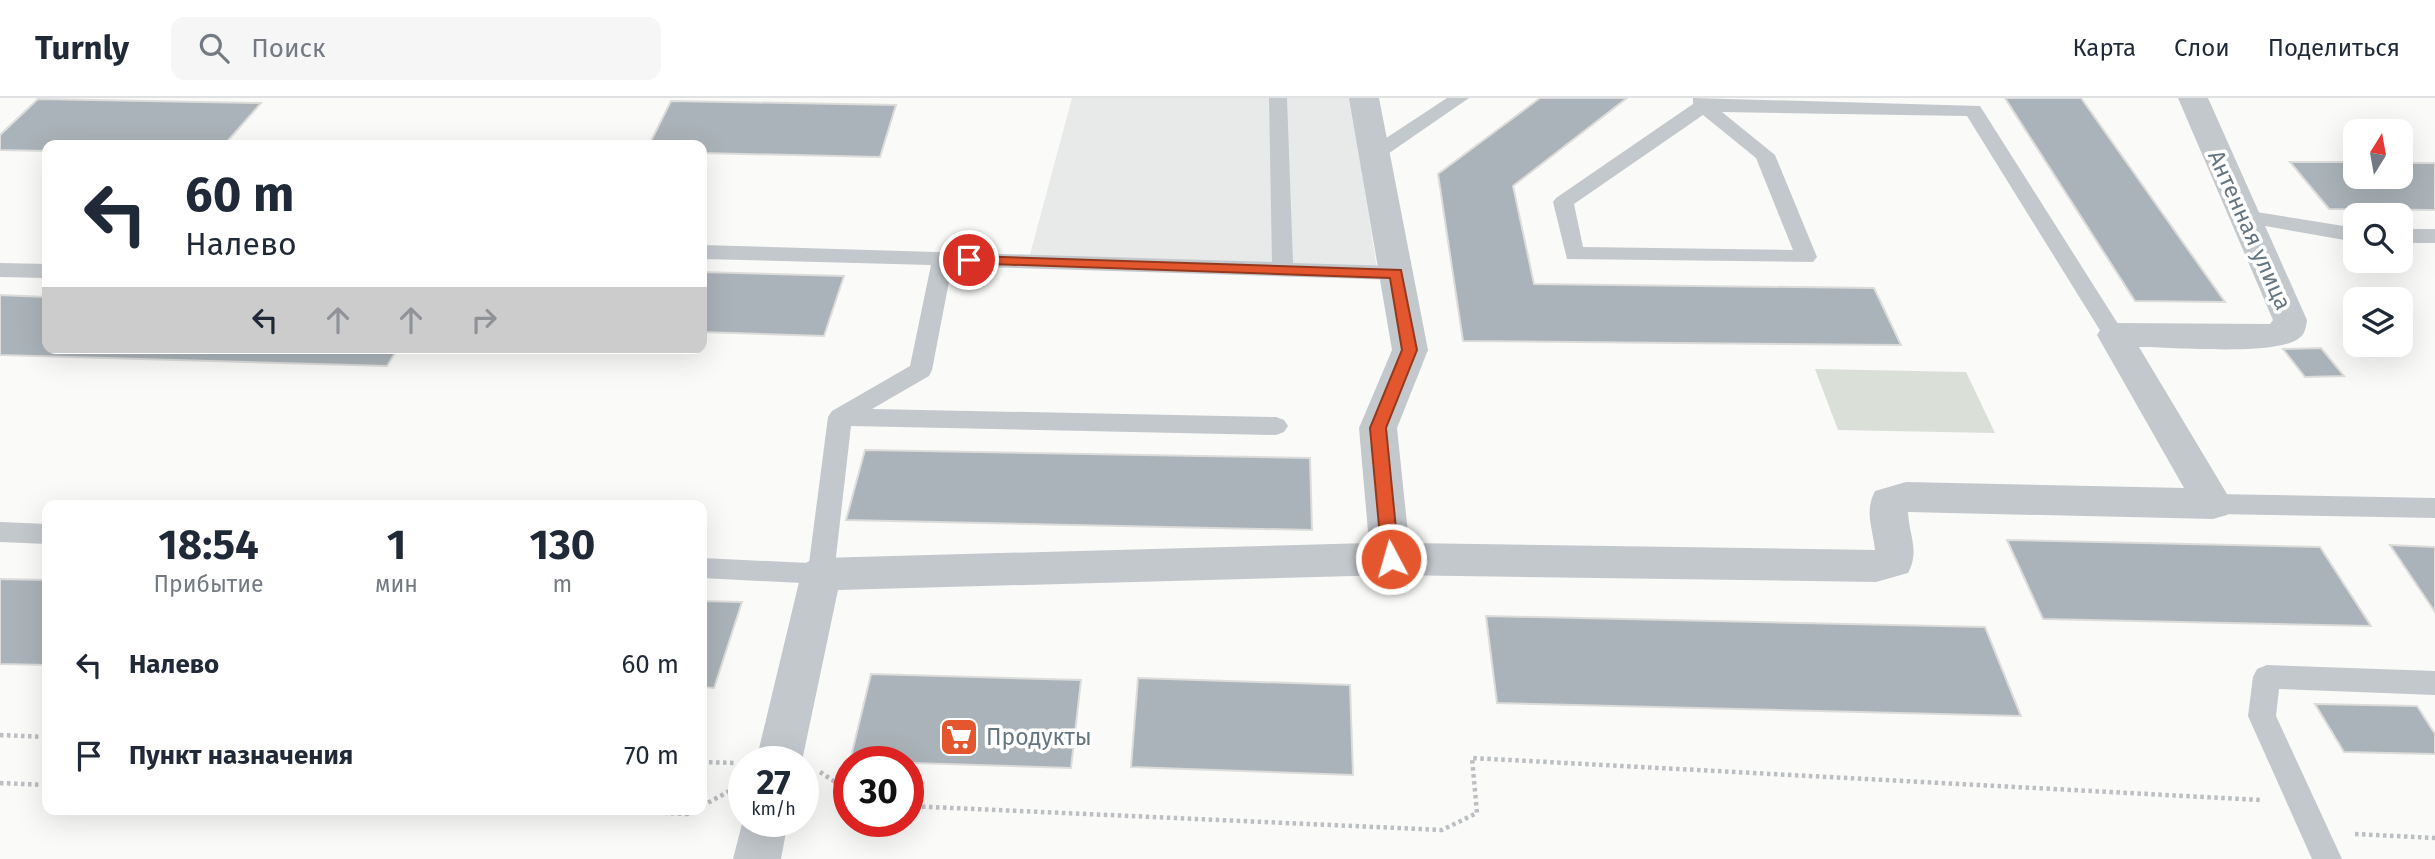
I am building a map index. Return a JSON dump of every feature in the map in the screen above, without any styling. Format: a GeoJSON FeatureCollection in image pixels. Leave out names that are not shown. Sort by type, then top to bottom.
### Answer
{"type":"FeatureCollection","features":[{"type":"Feature","properties":{"kind":"street"},"geometry":{"type":"LineString","coordinates":[[1364,98],[1410,350],[1378,428],[1391,559]]}},
{"type":"Feature","properties":{"kind":"street","name":"Антенная улица"},"geometry":{"type":"LineString","coordinates":[[2114,335],[2274,336],[2288,330],[2290,320],[2193,98]]}},
{"type":"Feature","properties":{"kind":"street"},"geometry":{"type":"LineString","coordinates":[[2114,335],[2213,504]]}},
{"type":"Feature","properties":{"kind":"street"},"geometry":{"type":"LineString","coordinates":[[797,746],[821,574],[1391,559],[1876,566],[1894,562],[1898,550],[1885,514],[1889,502],[1906,497],[2213,504]]}},
{"type":"Feature","properties":{"kind":"street"},"geometry":{"type":"LineString","coordinates":[[757,859],[762,837]]}},
{"type":"Feature","properties":{"kind":"lane"},"geometry":{"type":"LineString","coordinates":[[1278,98],[1283,270]]}},
{"type":"Feature","properties":{"kind":"lane"},"geometry":{"type":"LineString","coordinates":[[1375,154],[1460,98]]}},
{"type":"Feature","properties":{"kind":"lane"},"geometry":{"type":"LineString","coordinates":[[1702,102],[1765,155],[1806,257],[1574,254],[1563,202],[1702,102],[1973,110],[2114,335]]}},
{"type":"Feature","properties":{"kind":"lane"},"geometry":{"type":"LineString","coordinates":[[2244,216],[2343,233]]}},
{"type":"Feature","properties":{"kind":"lane"},"geometry":{"type":"LineString","coordinates":[[2413,236],[2435,236]]}},
{"type":"Feature","properties":{"kind":"lane"},"geometry":{"type":"LineString","coordinates":[[707,252],[1396,273]]}},
{"type":"Feature","properties":{"kind":"lane"},"geometry":{"type":"LineString","coordinates":[[840,417],[921,370],[943,259]]}},
{"type":"Feature","properties":{"kind":"lane"},"geometry":{"type":"LineString","coordinates":[[0,270],[42,271]]}},
{"type":"Feature","properties":{"kind":"lane"},"geometry":{"type":"LineString","coordinates":[[840,417],[1276,426]]}},
{"type":"Feature","properties":{"kind":"lane"},"geometry":{"type":"LineString","coordinates":[[707,568],[821,574],[840,417]]}},
{"type":"Feature","properties":{"kind":"lane"},"geometry":{"type":"LineString","coordinates":[[2213,504],[2435,508]]}},
{"type":"Feature","properties":{"kind":"lane"},"geometry":{"type":"LineString","coordinates":[[0,532],[42,534]]}},
{"type":"Feature","properties":{"kind":"lane"},"geometry":{"type":"LineString","coordinates":[[2327,859],[2262,716],[2267,677],[2435,683]]}},
{"type":"Feature","properties":{"kind":"path"},"geometry":{"type":"LineString","coordinates":[[0,735],[42,737]]}},
{"type":"Feature","properties":{"kind":"path"},"geometry":{"type":"LineString","coordinates":[[924,807],[1441,830],[1477,813],[1472,758],[2273,800],[2314,832],[2435,838]]}},
{"type":"Feature","properties":{"kind":"path"},"geometry":{"type":"LineString","coordinates":[[707,762],[728,763]]}},
{"type":"Feature","properties":{"kind":"path"},"geometry":{"type":"LineString","coordinates":[[0,783],[42,785]]}},
{"type":"Feature","properties":{"kind":"path"},"geometry":{"type":"LineString","coordinates":[[707,803],[728,792]]}},
{"type":"Feature","properties":{"kind":"shaded area"},"geometry":{"type":"Polygon","coordinates":[[[1072,98],[1350,98],[1378,275],[1028,262],[1072,98]]]}},
{"type":"Feature","properties":{"kind":"shaded area"},"geometry":{"type":"Polygon","coordinates":[[[1815,369],[1966,372],[1995,433],[1838,430],[1815,369]]]}},
{"type":"Feature","properties":{"kind":"building"},"geometry":{"type":"Polygon","coordinates":[[[1540,98],[1627,98],[1513,186],[1534,284],[1874,288],[1901,345],[1463,341],[1438,174],[1540,98]]]}},
{"type":"Feature","properties":{"kind":"building"},"geometry":{"type":"Polygon","coordinates":[[[2005,98],[2081,98],[2225,302],[2135,301],[2005,98]]]}},
{"type":"Feature","properties":{"kind":"building"},"geometry":{"type":"Polygon","coordinates":[[[38,99],[261,103],[228,140],[42,140],[42,151],[0,150],[0,135],[38,99]]]}},
{"type":"Feature","properties":{"kind":"building"},"geometry":{"type":"Polygon","coordinates":[[[671,101],[896,105],[880,157],[707,153],[707,140],[652,140],[671,101]]]}},
{"type":"Feature","properties":{"kind":"building"},"geometry":{"type":"Polygon","coordinates":[[[2290,162],[2343,162],[2343,189],[2413,189],[2413,163],[2435,163],[2435,210],[2413,210],[2413,203],[2343,203],[2343,209],[2329,209],[2290,162]]]}},
{"type":"Feature","properties":{"kind":"building"},"geometry":{"type":"Polygon","coordinates":[[[707,272],[844,276],[824,336],[707,332],[707,272]]]}},
{"type":"Feature","properties":{"kind":"building"},"geometry":{"type":"Polygon","coordinates":[[[0,295],[42,297],[42,354],[394,354],[387,366],[0,355],[0,295]]]}},
{"type":"Feature","properties":{"kind":"building"},"geometry":{"type":"Polygon","coordinates":[[[2321,348],[2344,376],[2305,377],[2283,349],[2321,348]]]}},
{"type":"Feature","properties":{"kind":"building"},"geometry":{"type":"Polygon","coordinates":[[[865,450],[1310,458],[1312,530],[846,520],[865,450]]]}},
{"type":"Feature","properties":{"kind":"building"},"geometry":{"type":"Polygon","coordinates":[[[2007,540],[2320,547],[2371,626],[2043,619],[2007,540]]]}},
{"type":"Feature","properties":{"kind":"building"},"geometry":{"type":"Polygon","coordinates":[[[2390,545],[2435,547],[2435,612],[2390,545]]]}},
{"type":"Feature","properties":{"kind":"building"},"geometry":{"type":"Polygon","coordinates":[[[0,579],[42,580],[42,665],[0,664],[0,579]]]}},
{"type":"Feature","properties":{"kind":"building"},"geometry":{"type":"Polygon","coordinates":[[[707,601],[742,602],[714,688],[707,687],[707,601]]]}},
{"type":"Feature","properties":{"kind":"building"},"geometry":{"type":"Polygon","coordinates":[[[1486,616],[1985,627],[2021,716],[1497,703],[1486,616]]]}},
{"type":"Feature","properties":{"kind":"building"},"geometry":{"type":"Polygon","coordinates":[[[871,674],[1081,680],[1071,768],[924,763],[924,746],[854,746],[871,674]]]}},
{"type":"Feature","properties":{"kind":"building"},"geometry":{"type":"Polygon","coordinates":[[[1138,678],[1350,685],[1353,775],[1131,767],[1138,678]]]}},
{"type":"Feature","properties":{"kind":"building"},"geometry":{"type":"Polygon","coordinates":[[[2315,704],[2417,706],[2435,734],[2435,754],[2344,752],[2315,704]]]}},
{"type":"Feature","properties":{"kind":"place","name":"Продукты"},"geometry":{"type":"Point","coordinates":[959,737]}},
{"type":"Feature","properties":{"kind":"route"},"geometry":{"type":"LineString","coordinates":[[969,260],[1396,273],[1410,350],[1378,428],[1391,559]]}}]}
